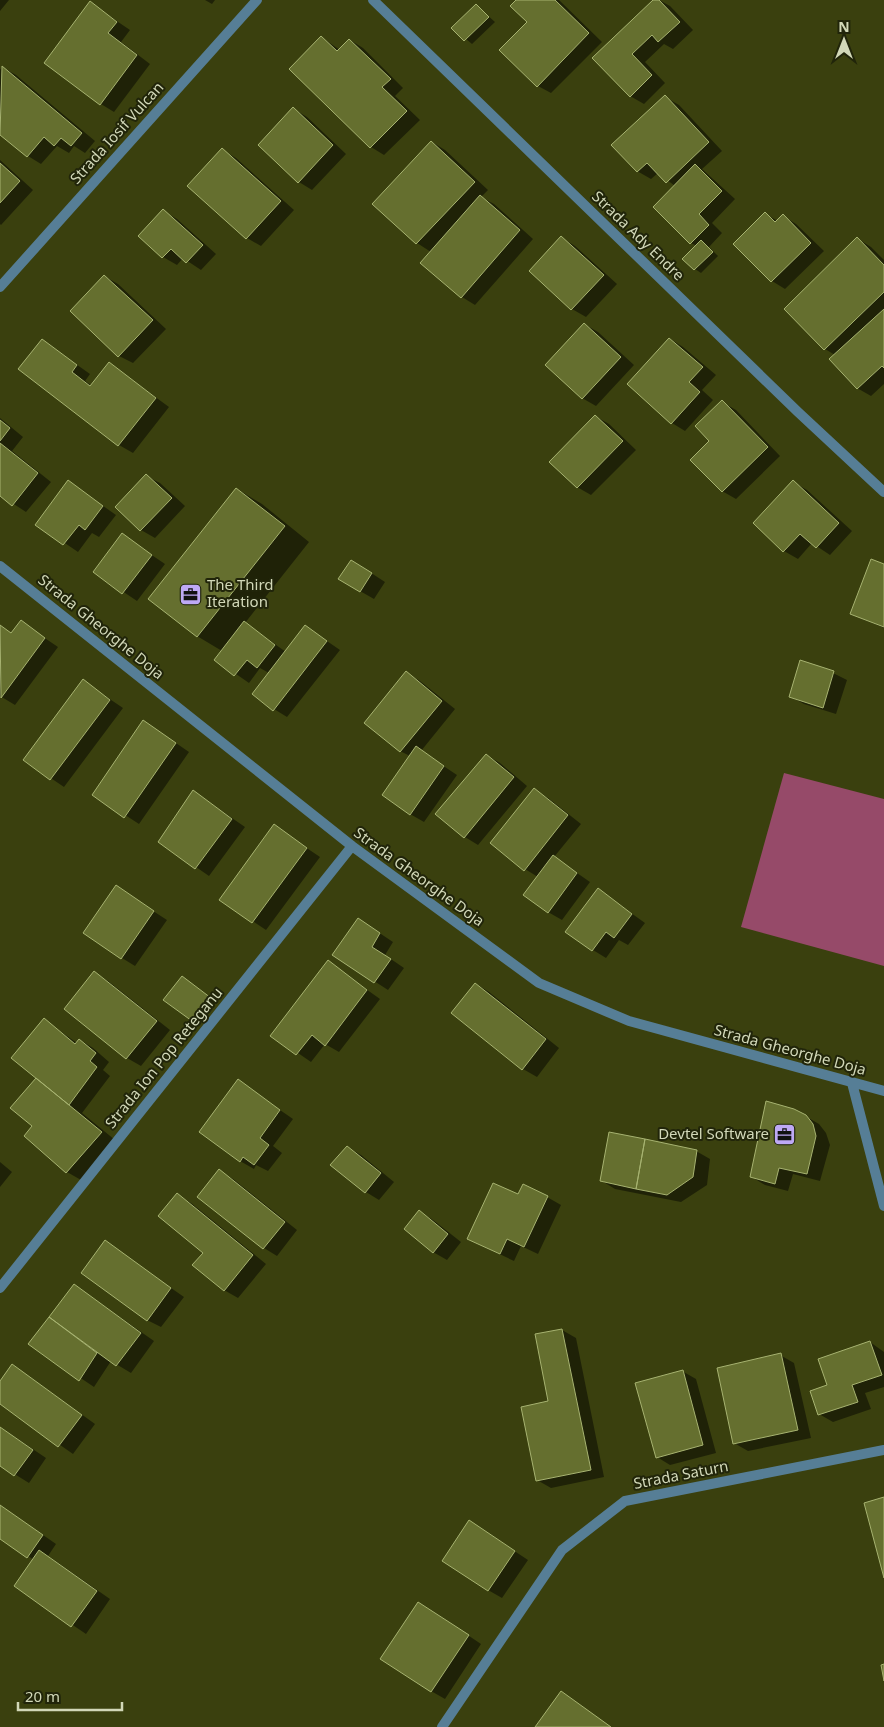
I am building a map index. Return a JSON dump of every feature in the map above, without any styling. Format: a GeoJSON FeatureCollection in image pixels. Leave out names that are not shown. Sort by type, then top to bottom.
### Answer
{"type":"FeatureCollection","features":[{"type":"Feature","properties":{"kind":"street","name":"Strada Iosif Vulcan"},"geometry":{"type":"LineString","coordinates":[[0,287],[257,0]]}},
{"type":"Feature","properties":{"kind":"street","name":"Strada Ady Endre"},"geometry":{"type":"LineString","coordinates":[[373,0],[798,412],[884,492]]}},
{"type":"Feature","properties":{"kind":"street","name":"Strada Gheorghe Doja"},"geometry":{"type":"LineString","coordinates":[[0,566],[352,846],[538,983],[629,1021],[852,1083],[884,1090]]}},
{"type":"Feature","properties":{"kind":"street","name":"Strada Ion Pop Reteganu"},"geometry":{"type":"LineString","coordinates":[[0,1288],[352,846]]}},
{"type":"Feature","properties":{"kind":"street"},"geometry":{"type":"LineString","coordinates":[[852,1083],[884,1206]]}},
{"type":"Feature","properties":{"kind":"street","name":"Strada Saturn"},"geometry":{"type":"LineString","coordinates":[[442,1727],[562,1550],[625,1501],[884,1450]]}},
{"type":"Feature","properties":{"kind":"shaded area"},"geometry":{"type":"Polygon","coordinates":[[[784,773],[884,799],[884,966],[741,927],[784,773]]]}},
{"type":"Feature","properties":{"kind":"building"},"geometry":{"type":"Polygon","coordinates":[[[516,0],[555,0],[589,33],[537,87],[499,50],[527,22],[510,6],[516,0]]]}},
{"type":"Feature","properties":{"kind":"building"},"geometry":{"type":"Polygon","coordinates":[[[653,0],[659,0],[680,22],[658,42],[652,35],[632,54],[652,75],[630,97],[592,58],[653,0]]]}},
{"type":"Feature","properties":{"kind":"building"},"geometry":{"type":"Polygon","coordinates":[[[90,1],[117,22],[108,33],[137,55],[100,105],[44,63],[90,1]]]}},
{"type":"Feature","properties":{"kind":"building"},"geometry":{"type":"Polygon","coordinates":[[[476,4],[489,17],[464,41],[451,28],[476,4]]]}},
{"type":"Feature","properties":{"kind":"building"},"geometry":{"type":"Polygon","coordinates":[[[321,36],[337,51],[349,39],[391,79],[382,87],[407,111],[370,148],[289,69],[321,36]]]}},
{"type":"Feature","properties":{"kind":"building"},"geometry":{"type":"Polygon","coordinates":[[[2,66],[82,133],[71,146],[61,138],[54,146],[44,137],[27,157],[0,135],[2,66]]]}},
{"type":"Feature","properties":{"kind":"building"},"geometry":{"type":"Polygon","coordinates":[[[665,95],[709,142],[666,183],[647,163],[637,172],[611,145],[665,95]]]}},
{"type":"Feature","properties":{"kind":"building"},"geometry":{"type":"Polygon","coordinates":[[[293,107],[333,145],[298,183],[258,145],[293,107]]]}},
{"type":"Feature","properties":{"kind":"building"},"geometry":{"type":"Polygon","coordinates":[[[431,141],[475,182],[416,244],[372,204],[431,141]]]}},
{"type":"Feature","properties":{"kind":"building"},"geometry":{"type":"Polygon","coordinates":[[[222,148],[281,201],[246,239],[187,186],[222,148]]]}},
{"type":"Feature","properties":{"kind":"building"},"geometry":{"type":"Polygon","coordinates":[[[0,163],[20,181],[0,203],[0,163]]]}},
{"type":"Feature","properties":{"kind":"building"},"geometry":{"type":"Polygon","coordinates":[[[695,164],[722,191],[699,214],[709,225],[690,244],[653,207],[695,164]]]}},
{"type":"Feature","properties":{"kind":"building"},"geometry":{"type":"Polygon","coordinates":[[[480,195],[520,230],[461,298],[420,263],[480,195]]]}},
{"type":"Feature","properties":{"kind":"building"},"geometry":{"type":"Polygon","coordinates":[[[163,209],[203,245],[186,263],[171,249],[162,258],[138,236],[163,209]]]}},
{"type":"Feature","properties":{"kind":"building"},"geometry":{"type":"Polygon","coordinates":[[[765,212],[775,222],[783,214],[811,243],[771,282],[733,244],[765,212]]]}},
{"type":"Feature","properties":{"kind":"building"},"geometry":{"type":"Polygon","coordinates":[[[561,236],[604,275],[571,310],[529,271],[561,236]]]}},
{"type":"Feature","properties":{"kind":"building"},"geometry":{"type":"Polygon","coordinates":[[[857,237],[884,265],[884,292],[824,350],[784,309],[857,237]]]}},
{"type":"Feature","properties":{"kind":"building"},"geometry":{"type":"Polygon","coordinates":[[[701,240],[713,252],[694,270],[682,259],[701,240]]]}},
{"type":"Feature","properties":{"kind":"building"},"geometry":{"type":"Polygon","coordinates":[[[104,275],[153,320],[118,357],[70,311],[104,275]]]}},
{"type":"Feature","properties":{"kind":"building"},"geometry":{"type":"Polygon","coordinates":[[[884,309],[884,368],[882,366],[857,389],[829,359],[884,309]]]}},
{"type":"Feature","properties":{"kind":"building"},"geometry":{"type":"Polygon","coordinates":[[[584,323],[621,357],[582,399],[545,365],[584,323]]]}},
{"type":"Feature","properties":{"kind":"building"},"geometry":{"type":"Polygon","coordinates":[[[669,338],[703,367],[689,382],[700,392],[671,424],[627,384],[669,338]]]}},
{"type":"Feature","properties":{"kind":"building"},"geometry":{"type":"Polygon","coordinates":[[[42,339],[77,365],[72,372],[90,386],[109,362],[156,398],[118,446],[18,369],[42,339]]]}},
{"type":"Feature","properties":{"kind":"building"},"geometry":{"type":"Polygon","coordinates":[[[722,400],[768,447],[722,492],[690,460],[709,441],[695,426],[722,400]]]}},
{"type":"Feature","properties":{"kind":"building"},"geometry":{"type":"Polygon","coordinates":[[[595,415],[623,441],[577,488],[549,462],[595,415]]]}},
{"type":"Feature","properties":{"kind":"building"},"geometry":{"type":"Polygon","coordinates":[[[0,420],[10,428],[0,441],[0,420]]]}},
{"type":"Feature","properties":{"kind":"building"},"geometry":{"type":"Polygon","coordinates":[[[0,443],[38,473],[12,506],[0,496],[0,443]]]}},
{"type":"Feature","properties":{"kind":"building"},"geometry":{"type":"Polygon","coordinates":[[[146,474],[172,498],[140,531],[115,507],[146,474]]]}},
{"type":"Feature","properties":{"kind":"building"},"geometry":{"type":"Polygon","coordinates":[[[68,480],[103,506],[85,530],[79,525],[63,545],[35,525],[68,480]]]}},
{"type":"Feature","properties":{"kind":"building"},"geometry":{"type":"Polygon","coordinates":[[[793,480],[839,523],[816,548],[800,534],[783,552],[753,523],[793,480]]]}},
{"type":"Feature","properties":{"kind":"building"},"geometry":{"type":"Polygon","coordinates":[[[236,488],[285,526],[197,637],[148,599],[236,488]]]}},
{"type":"Feature","properties":{"kind":"building"},"geometry":{"type":"Polygon","coordinates":[[[122,533],[152,555],[122,594],[93,572],[122,533]]]}},
{"type":"Feature","properties":{"kind":"building"},"geometry":{"type":"Polygon","coordinates":[[[871,559],[884,564],[884,627],[850,614],[871,559]]]}},
{"type":"Feature","properties":{"kind":"building"},"geometry":{"type":"Polygon","coordinates":[[[351,560],[372,573],[360,592],[338,579],[351,560]]]}},
{"type":"Feature","properties":{"kind":"building"},"geometry":{"type":"Polygon","coordinates":[[[21,620],[45,638],[1,698],[0,625],[11,633],[21,620]]]}},
{"type":"Feature","properties":{"kind":"building"},"geometry":{"type":"Polygon","coordinates":[[[244,621],[275,645],[257,668],[247,660],[234,676],[214,660],[244,621]]]}},
{"type":"Feature","properties":{"kind":"building"},"geometry":{"type":"Polygon","coordinates":[[[305,625],[327,641],[273,711],[252,694],[305,625]]]}},
{"type":"Feature","properties":{"kind":"building"},"geometry":{"type":"Polygon","coordinates":[[[800,660],[834,671],[823,708],[789,697],[800,660]]]}},
{"type":"Feature","properties":{"kind":"building"},"geometry":{"type":"Polygon","coordinates":[[[406,671],[442,701],[400,752],[364,723],[406,671]]]}},
{"type":"Feature","properties":{"kind":"building"},"geometry":{"type":"Polygon","coordinates":[[[83,679],[110,700],[50,780],[23,760],[83,679]]]}},
{"type":"Feature","properties":{"kind":"building"},"geometry":{"type":"Polygon","coordinates":[[[143,720],[176,743],[124,818],[92,795],[143,720]]]}},
{"type":"Feature","properties":{"kind":"building"},"geometry":{"type":"Polygon","coordinates":[[[416,746],[444,766],[410,815],[382,795],[416,746]]]}},
{"type":"Feature","properties":{"kind":"building"},"geometry":{"type":"Polygon","coordinates":[[[486,754],[514,777],[464,838],[435,814],[486,754]]]}},
{"type":"Feature","properties":{"kind":"building"},"geometry":{"type":"Polygon","coordinates":[[[534,788],[568,815],[524,871],[490,843],[534,788]]]}},
{"type":"Feature","properties":{"kind":"building"},"geometry":{"type":"Polygon","coordinates":[[[193,790],[232,819],[195,869],[158,842],[193,790]]]}},
{"type":"Feature","properties":{"kind":"building"},"geometry":{"type":"Polygon","coordinates":[[[274,824],[307,848],[252,923],[219,900],[274,824]]]}},
{"type":"Feature","properties":{"kind":"building"},"geometry":{"type":"Polygon","coordinates":[[[553,855],[577,873],[548,913],[523,895],[553,855]]]}},
{"type":"Feature","properties":{"kind":"building"},"geometry":{"type":"Polygon","coordinates":[[[116,885],[154,911],[121,959],[83,933],[116,885]]]}},
{"type":"Feature","properties":{"kind":"building"},"geometry":{"type":"Polygon","coordinates":[[[598,888],[632,914],[614,938],[606,932],[592,951],[565,932],[598,888]]]}},
{"type":"Feature","properties":{"kind":"building"},"geometry":{"type":"Polygon","coordinates":[[[358,918],[380,933],[372,947],[391,959],[374,983],[332,955],[358,918]]]}},
{"type":"Feature","properties":{"kind":"building"},"geometry":{"type":"Polygon","coordinates":[[[328,960],[367,990],[325,1046],[312,1035],[296,1055],[270,1036],[328,960]]]}},
{"type":"Feature","properties":{"kind":"building"},"geometry":{"type":"Polygon","coordinates":[[[94,971],[157,1021],[126,1059],[64,1009],[94,971]]]}},
{"type":"Feature","properties":{"kind":"building"},"geometry":{"type":"Polygon","coordinates":[[[182,976],[211,998],[192,1021],[163,1000],[182,976]]]}},
{"type":"Feature","properties":{"kind":"building"},"geometry":{"type":"Polygon","coordinates":[[[475,983],[546,1039],[522,1070],[451,1013],[475,983]]]}},
{"type":"Feature","properties":{"kind":"building"},"geometry":{"type":"Polygon","coordinates":[[[44,1018],[75,1044],[79,1039],[96,1053],[90,1061],[97,1067],[69,1105],[11,1058],[44,1018]]]}},
{"type":"Feature","properties":{"kind":"building"},"geometry":{"type":"Polygon","coordinates":[[[36,1078],[102,1132],[66,1173],[24,1136],[32,1126],[10,1108],[36,1078]]]}},
{"type":"Feature","properties":{"kind":"building"},"geometry":{"type":"Polygon","coordinates":[[[238,1079],[280,1110],[260,1138],[269,1145],[254,1165],[243,1157],[240,1162],[199,1132],[238,1079]]]}},
{"type":"Feature","properties":{"kind":"building"},"geometry":{"type":"Polygon","coordinates":[[[766,1101],[794,1109],[806,1115],[813,1124],[816,1136],[807,1174],[779,1168],[775,1184],[750,1177],[766,1101]]]}},
{"type":"Feature","properties":{"kind":"building"},"geometry":{"type":"Polygon","coordinates":[[[609,1132],[645,1139],[636,1189],[600,1181],[609,1132]]]}},
{"type":"Feature","properties":{"kind":"building"},"geometry":{"type":"Polygon","coordinates":[[[645,1139],[697,1150],[693,1177],[667,1195],[636,1189],[645,1139]]]}},
{"type":"Feature","properties":{"kind":"building"},"geometry":{"type":"Polygon","coordinates":[[[347,1146],[381,1173],[365,1193],[330,1165],[347,1146]]]}},
{"type":"Feature","properties":{"kind":"building"},"geometry":{"type":"Polygon","coordinates":[[[219,1169],[285,1222],[263,1249],[197,1197],[219,1169]]]}},
{"type":"Feature","properties":{"kind":"building"},"geometry":{"type":"Polygon","coordinates":[[[493,1183],[518,1194],[523,1184],[548,1196],[524,1247],[507,1239],[500,1254],[467,1239],[493,1183]]]}},
{"type":"Feature","properties":{"kind":"building"},"geometry":{"type":"Polygon","coordinates":[[[177,1193],[253,1255],[224,1291],[192,1265],[203,1253],[158,1216],[177,1193]]]}},
{"type":"Feature","properties":{"kind":"building"},"geometry":{"type":"Polygon","coordinates":[[[419,1210],[448,1234],[433,1253],[404,1229],[419,1210]]]}},
{"type":"Feature","properties":{"kind":"building"},"geometry":{"type":"Polygon","coordinates":[[[105,1240],[171,1288],[147,1321],[81,1273],[105,1240]]]}},
{"type":"Feature","properties":{"kind":"building"},"geometry":{"type":"Polygon","coordinates":[[[74,1284],[141,1333],[116,1366],[49,1317],[74,1284]]]}},
{"type":"Feature","properties":{"kind":"building"},"geometry":{"type":"Polygon","coordinates":[[[49,1317],[97,1353],[79,1381],[28,1344],[49,1317]]]}},
{"type":"Feature","properties":{"kind":"building"},"geometry":{"type":"Polygon","coordinates":[[[562,1329],[591,1470],[536,1481],[521,1407],[548,1401],[535,1334],[562,1329]]]}},
{"type":"Feature","properties":{"kind":"building"},"geometry":{"type":"Polygon","coordinates":[[[870,1341],[882,1375],[852,1385],[858,1402],[818,1415],[810,1391],[827,1385],[818,1359],[870,1341]]]}},
{"type":"Feature","properties":{"kind":"building"},"geometry":{"type":"Polygon","coordinates":[[[781,1353],[798,1430],[733,1444],[717,1368],[781,1353]]]}},
{"type":"Feature","properties":{"kind":"building"},"geometry":{"type":"Polygon","coordinates":[[[12,1364],[82,1415],[58,1447],[0,1404],[0,1381],[12,1364]]]}},
{"type":"Feature","properties":{"kind":"building"},"geometry":{"type":"Polygon","coordinates":[[[683,1370],[703,1445],[656,1458],[635,1383],[683,1370]]]}},
{"type":"Feature","properties":{"kind":"building"},"geometry":{"type":"Polygon","coordinates":[[[0,1427],[33,1450],[14,1476],[0,1466],[0,1427]]]}},
{"type":"Feature","properties":{"kind":"building"},"geometry":{"type":"Polygon","coordinates":[[[884,1497],[884,1578],[864,1503],[884,1497]]]}},
{"type":"Feature","properties":{"kind":"building"},"geometry":{"type":"Polygon","coordinates":[[[0,1505],[43,1535],[27,1558],[0,1539],[0,1505]]]}},
{"type":"Feature","properties":{"kind":"building"},"geometry":{"type":"Polygon","coordinates":[[[469,1520],[515,1551],[488,1591],[442,1561],[469,1520]]]}},
{"type":"Feature","properties":{"kind":"building"},"geometry":{"type":"Polygon","coordinates":[[[39,1550],[97,1591],[71,1627],[14,1586],[39,1550]]]}},
{"type":"Feature","properties":{"kind":"building"},"geometry":{"type":"Polygon","coordinates":[[[418,1602],[469,1635],[431,1692],[380,1659],[418,1602]]]}},
{"type":"Feature","properties":{"kind":"building"},"geometry":{"type":"Polygon","coordinates":[[[884,1664],[884,1681],[881,1665],[884,1664]]]}},
{"type":"Feature","properties":{"kind":"building"},"geometry":{"type":"Polygon","coordinates":[[[561,1691],[611,1727],[535,1727],[561,1691]]]}},
{"type":"Feature","properties":{"kind":"place","name":"The Third Iteration"},"geometry":{"type":"Point","coordinates":[191,594]}},
{"type":"Feature","properties":{"kind":"place","name":"Devtel Software"},"geometry":{"type":"Point","coordinates":[785,1134]}}]}
